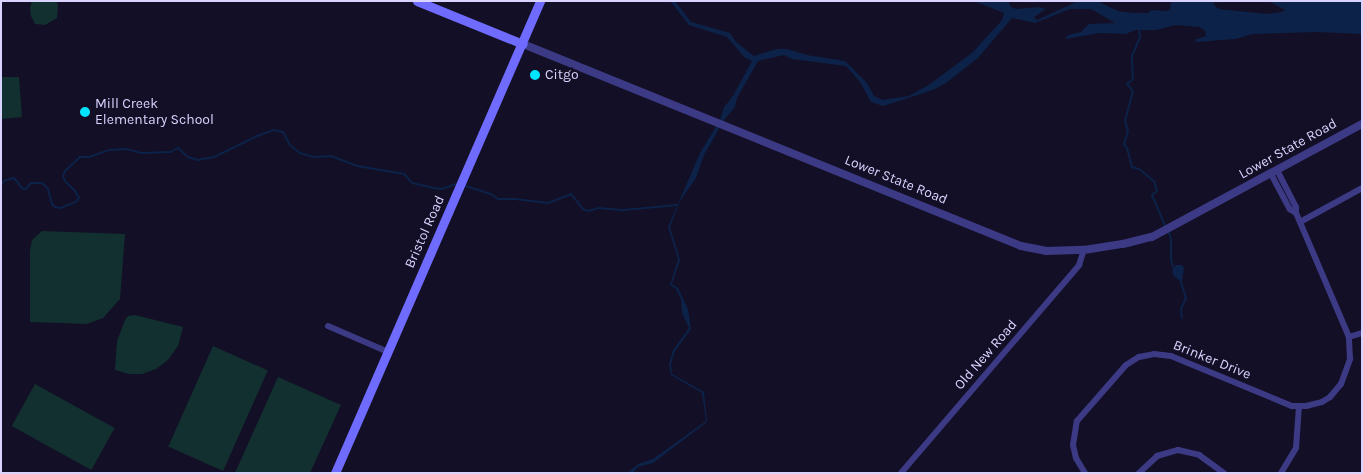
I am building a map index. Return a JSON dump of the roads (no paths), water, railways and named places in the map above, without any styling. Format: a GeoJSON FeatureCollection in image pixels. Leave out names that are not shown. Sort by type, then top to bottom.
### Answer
{"type":"FeatureCollection","features":[{"type":"Feature","properties":{"kind":"main road","name":"Lower State Road"},"geometry":{"type":"LineString","coordinates":[[417,1],[522,44]]}},
{"type":"Feature","properties":{"kind":"main road","name":"Bristol Road"},"geometry":{"type":"LineString","coordinates":[[335,473],[540,1]]}},
{"type":"Feature","properties":{"kind":"street","name":"Lower State Road"},"geometry":{"type":"LineString","coordinates":[[522,44],[1021,246],[1055,252],[1129,244],[1171,228],[1362,124]]}},
{"type":"Feature","properties":{"kind":"street"},"geometry":{"type":"LineString","coordinates":[[1274,172],[1290,209],[1296,213],[1349,337],[1350,359],[1341,384],[1330,397],[1322,402],[1300,406],[1296,448],[1281,473]]}},
{"type":"Feature","properties":{"kind":"street"},"geometry":{"type":"LineString","coordinates":[[1300,222],[1362,188]]}},
{"type":"Feature","properties":{"kind":"street","name":"Old New Road"},"geometry":{"type":"LineString","coordinates":[[901,473],[1079,265],[1084,250]]}},
{"type":"Feature","properties":{"kind":"street"},"geometry":{"type":"LineString","coordinates":[[328,326],[388,352]]}},
{"type":"Feature","properties":{"kind":"street"},"geometry":{"type":"LineString","coordinates":[[1349,337],[1362,333]]}},
{"type":"Feature","properties":{"kind":"street","name":"Brinker Drive"},"geometry":{"type":"LineString","coordinates":[[1085,473],[1076,458],[1072,446],[1077,421],[1126,365],[1138,357],[1154,354],[1171,356],[1286,404],[1300,406]]}},
{"type":"Feature","properties":{"kind":"street"},"geometry":{"type":"LineString","coordinates":[[1139,473],[1157,456],[1178,450],[1199,455],[1224,473]]}},
{"type":"Feature","properties":{"kind":"water"},"geometry":{"type":"Polygon","coordinates":[[[670,1],[675,1],[691,22],[730,33],[736,42],[754,56],[777,49],[787,49],[807,55],[845,61],[867,83],[874,96],[883,100],[909,96],[930,84],[973,52],[1002,20],[1004,13],[974,1],[1011,1],[1009,3],[1011,7],[1016,9],[1039,7],[1046,9],[1034,17],[1037,20],[1078,1],[1097,1],[1118,11],[1148,13],[1151,10],[1167,11],[1170,9],[1171,1],[1214,1],[1214,5],[1219,9],[1267,14],[1285,10],[1268,1],[1362,1],[1362,34],[1317,32],[1253,34],[1235,39],[1197,42],[1194,40],[1206,36],[1205,31],[1200,27],[1175,25],[1156,30],[1135,30],[1126,34],[1100,33],[1065,39],[1068,35],[1081,32],[1089,24],[1115,23],[1091,9],[1070,9],[1035,23],[1012,18],[978,58],[946,83],[933,90],[883,106],[871,102],[860,82],[846,66],[792,59],[784,55],[758,61],[737,98],[735,107],[724,120],[704,155],[696,178],[680,201],[670,227],[680,260],[672,284],[678,288],[688,309],[691,329],[675,351],[671,364],[672,374],[704,392],[707,422],[653,463],[638,467],[633,473],[627,473],[638,464],[653,459],[706,421],[702,393],[671,375],[669,364],[673,350],[689,328],[682,313],[681,299],[676,289],[670,285],[678,259],[668,227],[700,153],[720,120],[724,107],[733,96],[752,61],[744,57],[727,37],[689,25],[670,1]]]}},
{"type":"Feature","properties":{"kind":"water"},"geometry":{"type":"Polygon","coordinates":[[[1176,265],[1182,265],[1184,268],[1182,283],[1173,275],[1172,270],[1176,265]]]}},
{"type":"Feature","properties":{"kind":"waterway"},"geometry":{"type":"LineString","coordinates":[[1139,28],[1140,37],[1132,56],[1133,79],[1127,84],[1133,91],[1125,120],[1128,131],[1124,144],[1127,148],[1132,167],[1139,169],[1154,181],[1157,191],[1152,195],[1165,226]]}},
{"type":"Feature","properties":{"kind":"waterway"},"geometry":{"type":"LineString","coordinates":[[1,185],[4,181],[14,178],[23,189],[26,189],[31,183],[42,183],[48,189],[52,204],[60,208],[76,202],[79,198],[63,176],[65,171],[80,157],[89,157],[109,150],[127,149],[141,153],[171,152],[178,148],[188,157],[198,160],[214,157],[257,136],[274,130],[283,132],[290,145],[300,153],[313,157],[331,156],[357,166],[404,174],[412,183],[433,188],[442,189],[456,184]]}},
{"type":"Feature","properties":{"kind":"waterway"},"geometry":{"type":"LineString","coordinates":[[463,185],[491,194],[498,199],[548,203],[571,194],[583,209],[588,211],[599,208],[624,210],[677,205]]}},
{"type":"Feature","properties":{"kind":"waterway"},"geometry":{"type":"LineString","coordinates":[[1168,230],[1171,239],[1173,267]]}},
{"type":"Feature","properties":{"kind":"waterway"},"geometry":{"type":"LineString","coordinates":[[1181,282],[1186,298],[1181,309],[1182,318]]}},
{"type":"Feature","properties":{"kind":"place","name":"Citgo"},"geometry":{"type":"Point","coordinates":[535,75]}},
{"type":"Feature","properties":{"kind":"place","name":"Mill Creek Elementary School"},"geometry":{"type":"Point","coordinates":[85,112]}}]}
